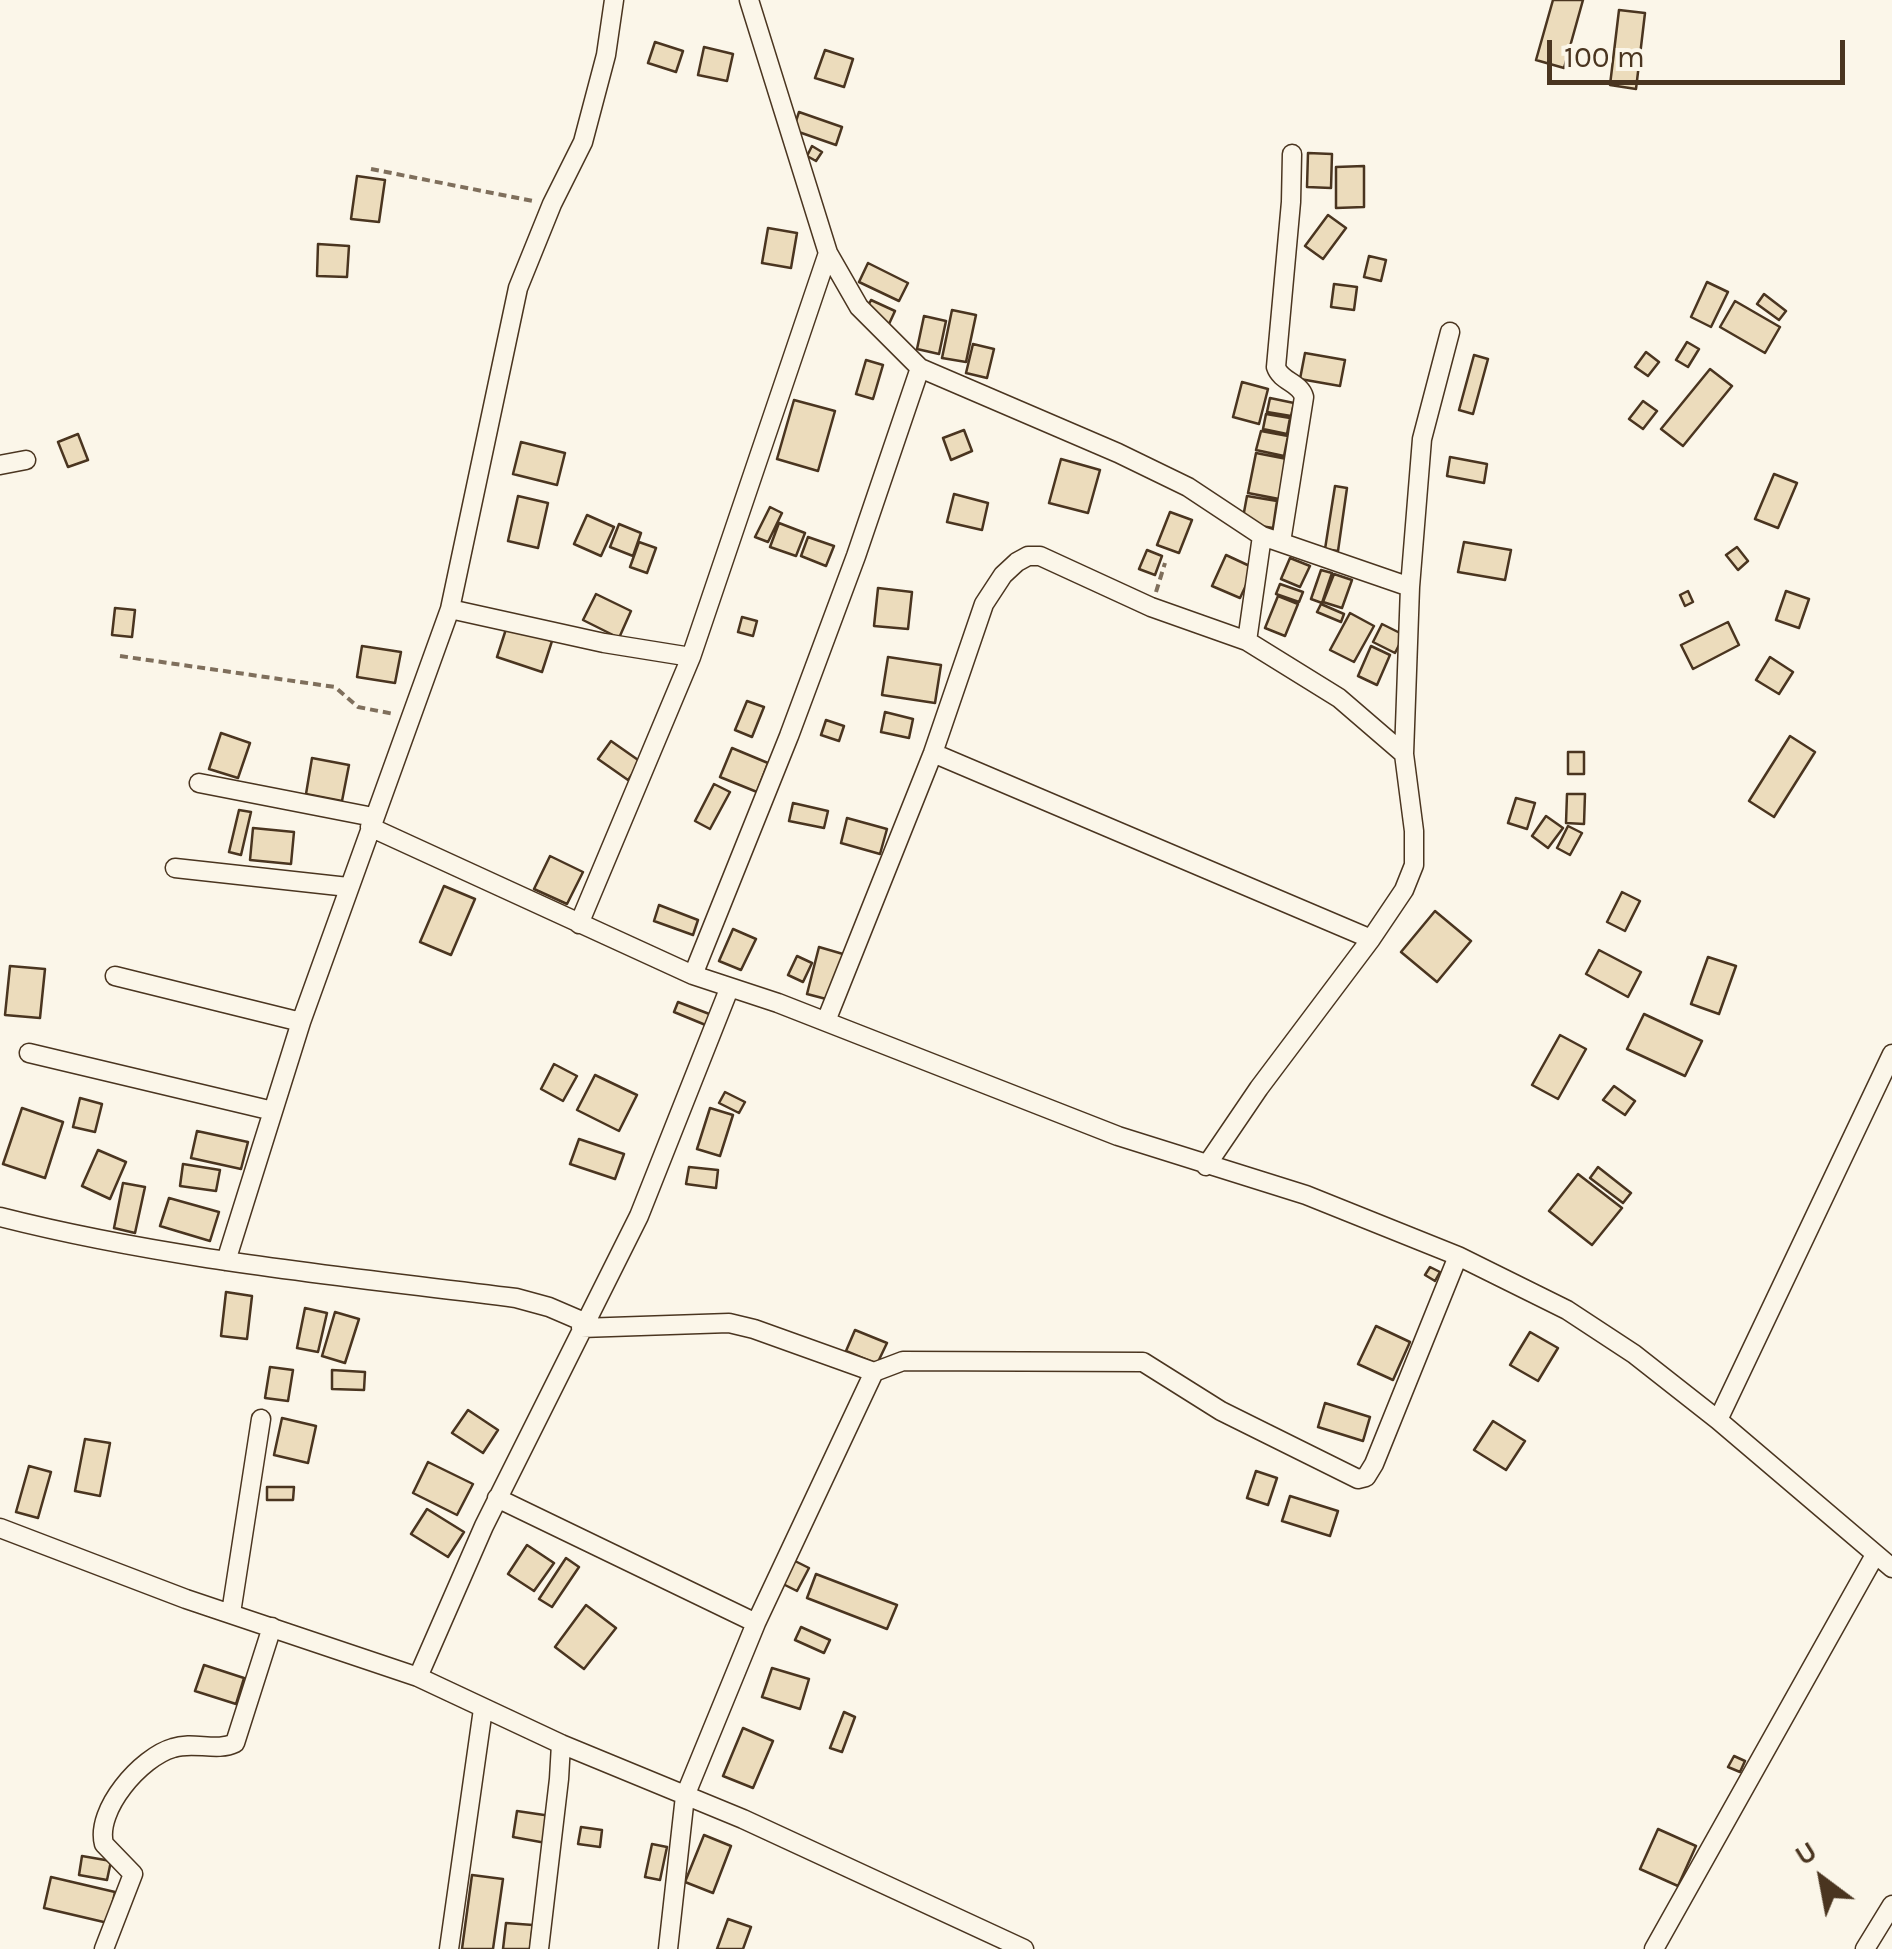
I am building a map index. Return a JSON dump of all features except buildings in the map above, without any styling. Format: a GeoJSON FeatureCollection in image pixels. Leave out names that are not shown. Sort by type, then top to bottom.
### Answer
{"type":"FeatureCollection","features":[{"type":"Feature","properties":{"kind":"street"},"geometry":{"type":"LineString","coordinates":[[226,1261],[301,1022],[450,609],[518,288],[552,204],[583,142],[606,55],[614,0]]}},
{"type":"Feature","properties":{"kind":"street"},"geometry":{"type":"LineString","coordinates":[[749,0],[828,253],[859,307],[920,368],[1154,470],[1262,536],[1410,587]]}},
{"type":"Feature","properties":{"kind":"street"},"geometry":{"type":"LineString","coordinates":[[1281,542],[1304,397],[1300,388],[1283,378],[1276,367],[1292,154]]}},
{"type":"Feature","properties":{"kind":"street"},"geometry":{"type":"LineString","coordinates":[[579,924],[690,658],[828,253]]}},
{"type":"Feature","properties":{"kind":"street"},"geometry":{"type":"LineString","coordinates":[[1206,1166],[1371,939],[1404,890],[1414,864],[1404,754],[1410,587],[1422,439],[1450,332]]}},
{"type":"Feature","properties":{"kind":"street"},"geometry":{"type":"LineString","coordinates":[[693,975],[796,718],[920,368]]}},
{"type":"Feature","properties":{"kind":"street"},"geometry":{"type":"LineString","coordinates":[[0,465],[26,460]]}},
{"type":"Feature","properties":{"kind":"street"},"geometry":{"type":"LineString","coordinates":[[1247,642],[1262,536]]}},
{"type":"Feature","properties":{"kind":"street"},"geometry":{"type":"LineString","coordinates":[[826,1022],[933,753],[984,604],[1003,575],[1028,556],[1040,556],[1151,607],[1247,642],[1339,698],[1404,754]]}},
{"type":"Feature","properties":{"kind":"street"},"geometry":{"type":"LineString","coordinates":[[450,609],[690,658]]}},
{"type":"Feature","properties":{"kind":"street"},"geometry":{"type":"LineString","coordinates":[[933,753],[1371,939]]}},
{"type":"Feature","properties":{"kind":"street"},"geometry":{"type":"LineString","coordinates":[[199,783],[371,822],[693,975],[826,1022],[1118,1136],[1306,1195],[1458,1256],[1567,1310],[1634,1354],[1892,1568]]}},
{"type":"Feature","properties":{"kind":"street"},"geometry":{"type":"LineString","coordinates":[[174,868],[348,888]]}},
{"type":"Feature","properties":{"kind":"street"},"geometry":{"type":"LineString","coordinates":[[115,976],[301,1022]]}},
{"type":"Feature","properties":{"kind":"street"},"geometry":{"type":"LineString","coordinates":[[418,1678],[498,1498],[639,1216],[730,989]]}},
{"type":"Feature","properties":{"kind":"street"},"geometry":{"type":"LineString","coordinates":[[29,1053],[273,1111]]}},
{"type":"Feature","properties":{"kind":"street"},"geometry":{"type":"LineString","coordinates":[[1718,1420],[1892,1054]]}},
{"type":"Feature","properties":{"kind":"street"},"geometry":{"type":"LineString","coordinates":[[0,1217],[50,1230],[226,1261],[516,1298],[549,1307],[583,1325],[730,1323],[874,1372],[903,1361],[1143,1362],[1221,1410],[1358,1479],[1366,1477],[1374,1464],[1458,1256]]}},
{"type":"Feature","properties":{"kind":"street"},"geometry":{"type":"LineString","coordinates":[[668,1949],[685,1796],[756,1623],[874,1372]]}},
{"type":"Feature","properties":{"kind":"street"},"geometry":{"type":"LineString","coordinates":[[231,1613],[261,1419]]}},
{"type":"Feature","properties":{"kind":"street"},"geometry":{"type":"LineString","coordinates":[[498,1498],[756,1623]]}},
{"type":"Feature","properties":{"kind":"street"},"geometry":{"type":"LineString","coordinates":[[0,1528],[186,1599],[418,1678],[560,1744],[743,1818],[1024,1949]]}},
{"type":"Feature","properties":{"kind":"street"},"geometry":{"type":"LineString","coordinates":[[1654,1949],[1875,1555]]}},
{"type":"Feature","properties":{"kind":"street"},"geometry":{"type":"LineString","coordinates":[[104,1949],[133,1878],[130,1869],[104,1844],[101,1834],[118,1795],[136,1770],[158,1754],[193,1744],[235,1744],[272,1627]]}},
{"type":"Feature","properties":{"kind":"street"},"geometry":{"type":"LineString","coordinates":[[449,1949],[483,1709]]}},
{"type":"Feature","properties":{"kind":"street"},"geometry":{"type":"LineString","coordinates":[[539,1949],[560,1779],[560,1744]]}},
{"type":"Feature","properties":{"kind":"street"},"geometry":{"type":"LineString","coordinates":[[1865,1949],[1892,1905]]}},
{"type":"Feature","properties":{"kind":"path"},"geometry":{"type":"LineString","coordinates":[[371,170],[552,204]]}},
{"type":"Feature","properties":{"kind":"path"},"geometry":{"type":"LineString","coordinates":[[1151,607],[1164,563]]}},
{"type":"Feature","properties":{"kind":"path"},"geometry":{"type":"LineString","coordinates":[[120,656],[336,687],[358,707],[410,717]]}}]}
